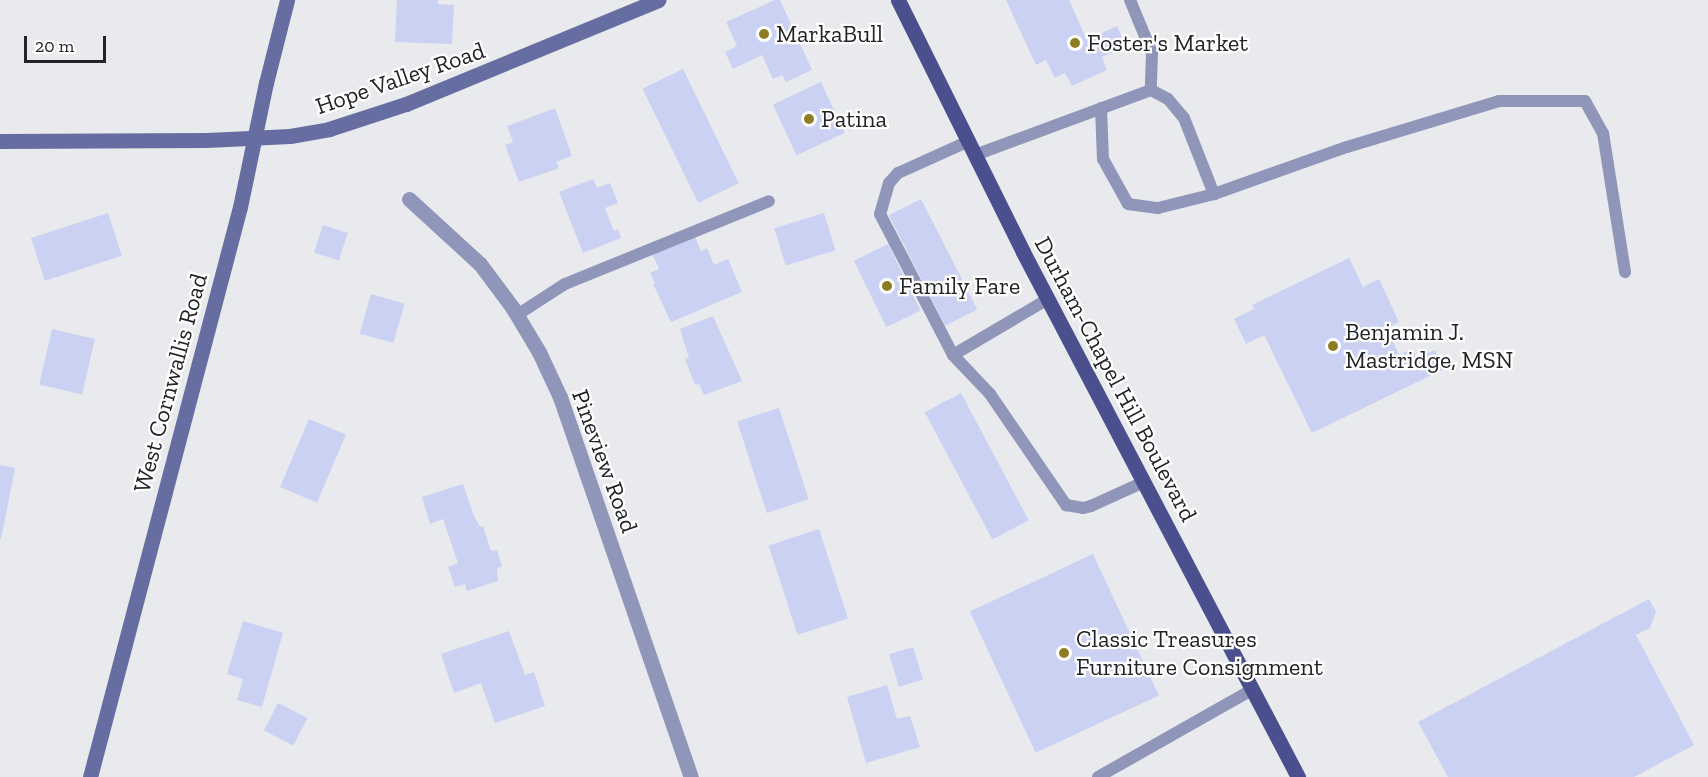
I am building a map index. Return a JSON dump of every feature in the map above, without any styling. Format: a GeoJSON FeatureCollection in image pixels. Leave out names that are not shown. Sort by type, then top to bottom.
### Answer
{"type":"FeatureCollection","features":[{"type":"Feature","properties":{"kind":"main road","name":"Durham-Chapel Hill Boulevard"},"geometry":{"type":"LineString","coordinates":[[898,0],[1048,299],[1298,777]]}},
{"type":"Feature","properties":{"kind":"street","name":"West Cornwallis Road"},"geometry":{"type":"LineString","coordinates":[[90,777],[240,207],[287,0]]}},
{"type":"Feature","properties":{"kind":"street","name":"Hope Valley Road"},"geometry":{"type":"LineString","coordinates":[[0,141],[254,138],[329,129],[396,108],[535,53],[658,0]]}},
{"type":"Feature","properties":{"kind":"street","name":"Pineview Road"},"geometry":{"type":"LineString","coordinates":[[410,199],[480,264],[517,315],[539,352],[560,396],[691,777]]}},
{"type":"Feature","properties":{"kind":"lane"},"geometry":{"type":"LineString","coordinates":[[1130,0],[1152,52],[1151,90]]}},
{"type":"Feature","properties":{"kind":"lane"},"geometry":{"type":"LineString","coordinates":[[1144,482],[1091,506],[1083,508],[1066,505],[990,394],[953,355],[880,214],[889,183],[898,173],[1151,90],[1168,99],[1184,118],[1214,194]]}},
{"type":"Feature","properties":{"kind":"lane"},"geometry":{"type":"LineString","coordinates":[[1101,108],[1103,159],[1128,204],[1158,208],[1214,194],[1347,147],[1499,101],[1585,101],[1603,133],[1625,272]]}},
{"type":"Feature","properties":{"kind":"lane"},"geometry":{"type":"LineString","coordinates":[[517,315],[565,284],[769,201]]}},
{"type":"Feature","properties":{"kind":"lane"},"geometry":{"type":"LineString","coordinates":[[953,355],[1048,299]]}},
{"type":"Feature","properties":{"kind":"lane"},"geometry":{"type":"LineString","coordinates":[[1098,777],[1252,690]]}},
{"type":"Feature","properties":{"kind":"building"},"geometry":{"type":"Polygon","coordinates":[[[397,0],[438,0],[438,4],[454,5],[452,44],[395,42],[397,0]]]}},
{"type":"Feature","properties":{"kind":"building","name":"MarkaBull"},"geometry":{"type":"Polygon","coordinates":[[[775,0],[780,0],[812,70],[786,82],[782,75],[773,79],[762,55],[733,69],[725,52],[737,46],[726,22],[775,0]]]}},
{"type":"Feature","properties":{"kind":"building","name":"Foster's Market"},"geometry":{"type":"Polygon","coordinates":[[[1006,0],[1069,0],[1087,40],[1117,26],[1126,47],[1102,57],[1107,70],[1072,86],[1065,73],[1055,78],[1046,60],[1036,65],[1006,0]]]}},
{"type":"Feature","properties":{"kind":"building"},"geometry":{"type":"Polygon","coordinates":[[[683,69],[739,183],[698,203],[643,89],[683,69]]]}},
{"type":"Feature","properties":{"kind":"building","name":"Patina"},"geometry":{"type":"Polygon","coordinates":[[[821,82],[845,133],[797,155],[773,104],[821,82]]]}},
{"type":"Feature","properties":{"kind":"building"},"geometry":{"type":"Polygon","coordinates":[[[555,108],[572,156],[556,162],[559,168],[519,182],[505,145],[513,142],[507,126],[555,108]]]}},
{"type":"Feature","properties":{"kind":"building"},"geometry":{"type":"Polygon","coordinates":[[[593,179],[597,188],[610,183],[618,203],[605,208],[614,231],[618,229],[621,238],[583,253],[559,192],[593,179]]]}},
{"type":"Feature","properties":{"kind":"building"},"geometry":{"type":"Polygon","coordinates":[[[921,199],[977,309],[945,326],[889,215],[921,199]]]}},
{"type":"Feature","properties":{"kind":"building"},"geometry":{"type":"Polygon","coordinates":[[[108,213],[122,256],[45,281],[31,238],[108,213]]]}},
{"type":"Feature","properties":{"kind":"building"},"geometry":{"type":"Polygon","coordinates":[[[824,213],[835,250],[786,265],[774,228],[824,213]]]}},
{"type":"Feature","properties":{"kind":"building"},"geometry":{"type":"Polygon","coordinates":[[[323,225],[348,233],[339,261],[314,253],[323,225]]]}},
{"type":"Feature","properties":{"kind":"building"},"geometry":{"type":"Polygon","coordinates":[[[694,235],[701,251],[707,248],[714,265],[728,259],[742,292],[671,322],[653,284],[655,283],[650,273],[659,269],[652,253],[694,235]]]}},
{"type":"Feature","properties":{"kind":"building","name":"Family Fare"},"geometry":{"type":"Polygon","coordinates":[[[888,244],[920,311],[886,327],[854,261],[888,244]]]}},
{"type":"Feature","properties":{"kind":"building","name":"Benjamin J. Mastridge, MSN"},"geometry":{"type":"Polygon","coordinates":[[[1349,258],[1363,287],[1379,279],[1399,322],[1387,328],[1399,355],[1412,349],[1417,358],[1435,350],[1444,369],[1312,433],[1264,335],[1246,344],[1234,319],[1254,309],[1252,305],[1349,258]]]}},
{"type":"Feature","properties":{"kind":"building"},"geometry":{"type":"Polygon","coordinates":[[[371,294],[405,304],[393,343],[360,333],[371,294]]]}},
{"type":"Feature","properties":{"kind":"building"},"geometry":{"type":"Polygon","coordinates":[[[713,316],[742,381],[704,395],[699,384],[695,385],[685,359],[689,358],[680,329],[713,316]]]}},
{"type":"Feature","properties":{"kind":"building"},"geometry":{"type":"Polygon","coordinates":[[[52,329],[95,339],[82,394],[39,385],[52,329]]]}},
{"type":"Feature","properties":{"kind":"building"},"geometry":{"type":"Polygon","coordinates":[[[961,393],[1029,520],[992,539],[925,412],[961,393]]]}},
{"type":"Feature","properties":{"kind":"building"},"geometry":{"type":"Polygon","coordinates":[[[779,408],[809,499],[767,513],[737,422],[779,408]]]}},
{"type":"Feature","properties":{"kind":"building"},"geometry":{"type":"Polygon","coordinates":[[[309,419],[346,435],[317,503],[280,487],[309,419]]]}},
{"type":"Feature","properties":{"kind":"building"},"geometry":{"type":"Polygon","coordinates":[[[0,465],[15,468],[1,539],[0,539],[0,465]]]}},
{"type":"Feature","properties":{"kind":"building"},"geometry":{"type":"Polygon","coordinates":[[[463,484],[474,516],[480,527],[483,526],[491,551],[497,550],[502,566],[497,568],[498,581],[467,591],[465,584],[455,587],[448,567],[458,563],[443,519],[430,524],[422,497],[463,484]]]}},
{"type":"Feature","properties":{"kind":"building"},"geometry":{"type":"Polygon","coordinates":[[[819,529],[848,618],[798,635],[769,545],[819,529]]]}},
{"type":"Feature","properties":{"kind":"building","name":"Classic Treasures Furniture Consignment"},"geometry":{"type":"Polygon","coordinates":[[[1093,554],[1159,695],[1036,753],[970,611],[1093,554]]]}},
{"type":"Feature","properties":{"kind":"building"},"geometry":{"type":"Polygon","coordinates":[[[1649,599],[1656,612],[1650,628],[1636,635],[1694,745],[1634,777],[1448,777],[1418,722],[1649,599]]]}},
{"type":"Feature","properties":{"kind":"building"},"geometry":{"type":"Polygon","coordinates":[[[243,621],[283,633],[262,707],[237,700],[243,679],[227,674],[243,621]]]}},
{"type":"Feature","properties":{"kind":"building"},"geometry":{"type":"Polygon","coordinates":[[[509,631],[525,675],[534,672],[545,706],[495,723],[481,683],[454,693],[441,654],[509,631]]]}},
{"type":"Feature","properties":{"kind":"building"},"geometry":{"type":"Polygon","coordinates":[[[913,647],[923,680],[899,687],[889,654],[913,647]]]}},
{"type":"Feature","properties":{"kind":"building"},"geometry":{"type":"Polygon","coordinates":[[[887,685],[897,719],[910,716],[920,747],[866,763],[847,697],[887,685]]]}},
{"type":"Feature","properties":{"kind":"building"},"geometry":{"type":"Polygon","coordinates":[[[278,703],[307,718],[293,746],[264,731],[278,703]]]}},
{"type":"Feature","properties":{"kind":"place","name":"MarkaBull"},"geometry":{"type":"Point","coordinates":[764,34]}},
{"type":"Feature","properties":{"kind":"place","name":"Foster's Market"},"geometry":{"type":"Point","coordinates":[1075,43]}},
{"type":"Feature","properties":{"kind":"place","name":"Patina"},"geometry":{"type":"Point","coordinates":[809,119]}},
{"type":"Feature","properties":{"kind":"place","name":"Family Fare"},"geometry":{"type":"Point","coordinates":[887,286]}},
{"type":"Feature","properties":{"kind":"place","name":"Benjamin J. Mastridge, MSN"},"geometry":{"type":"Point","coordinates":[1333,346]}},
{"type":"Feature","properties":{"kind":"place","name":"Classic Treasures Furniture Consignment"},"geometry":{"type":"Point","coordinates":[1064,653]}}]}
